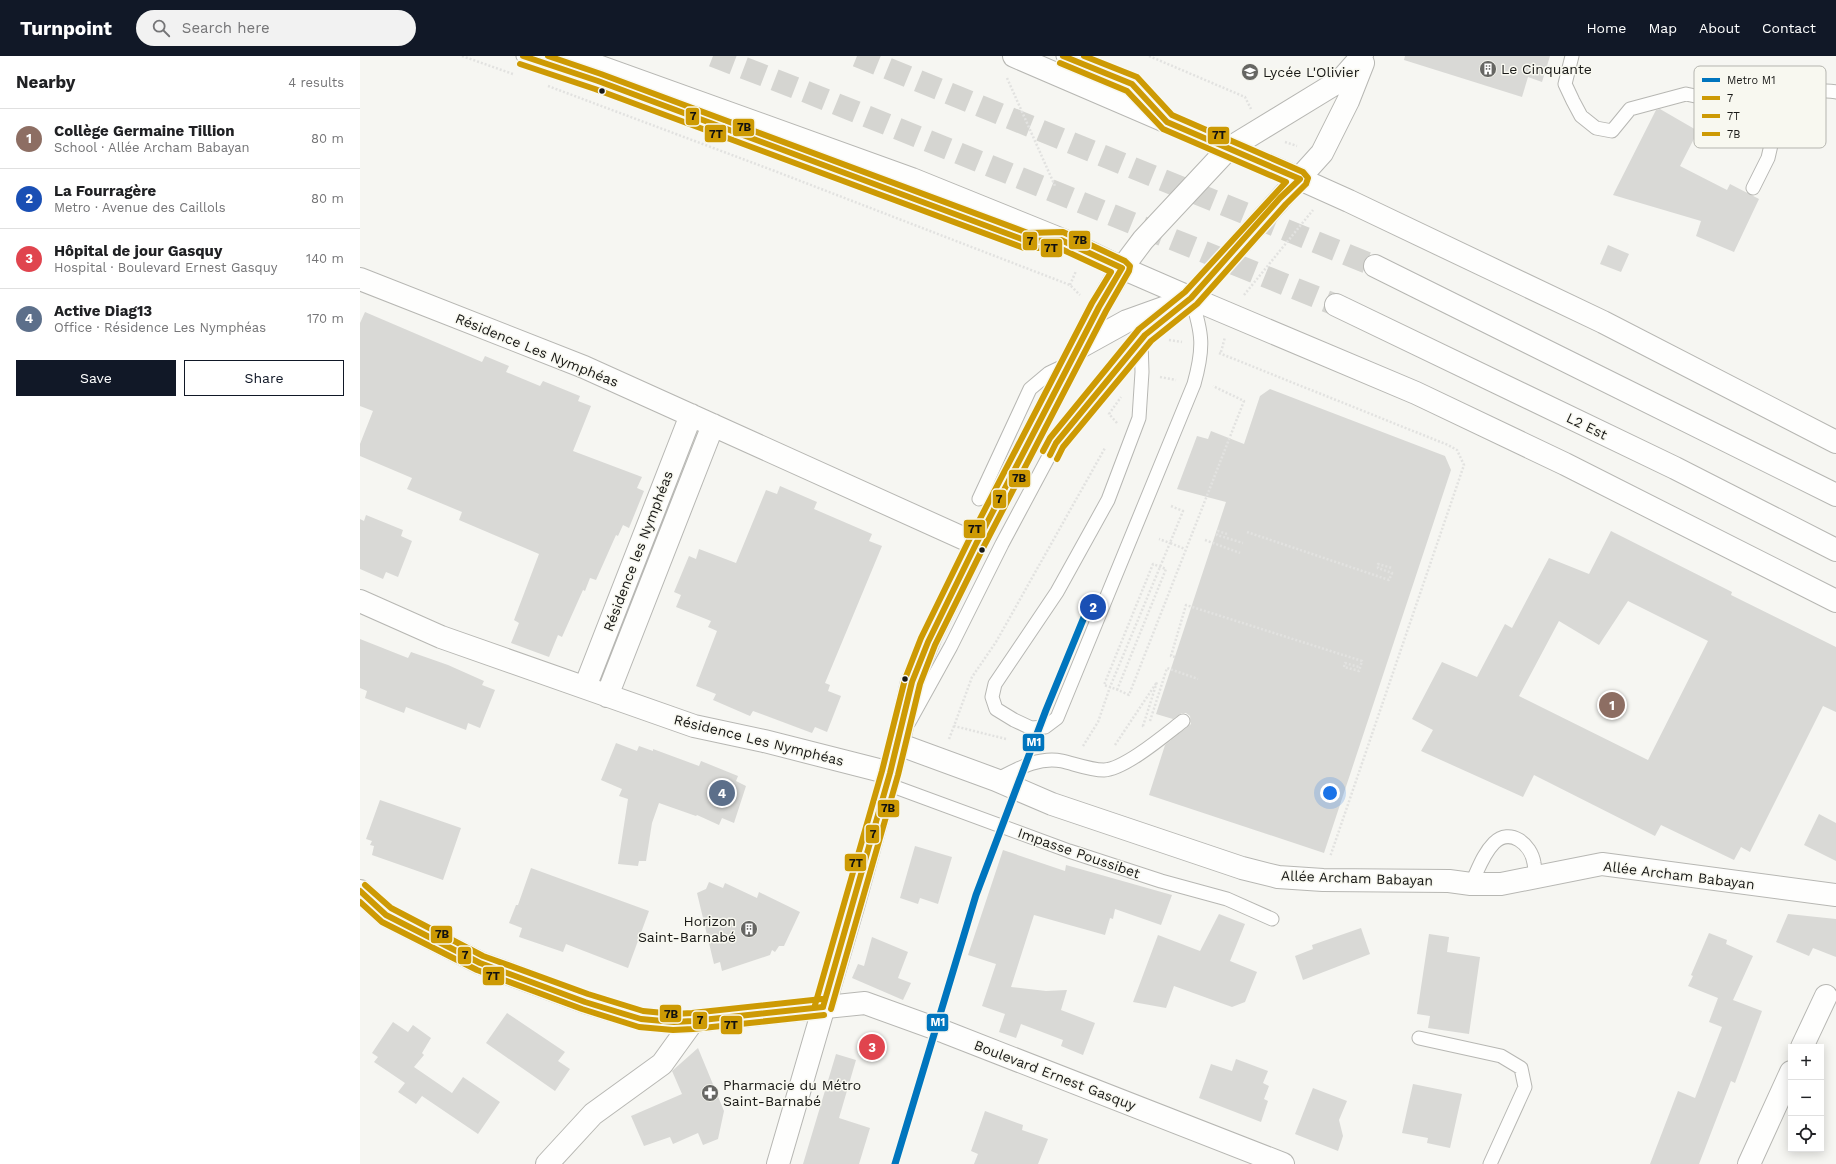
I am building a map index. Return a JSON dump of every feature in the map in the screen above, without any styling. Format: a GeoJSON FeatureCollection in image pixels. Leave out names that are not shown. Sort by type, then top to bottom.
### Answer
{"type":"FeatureCollection","features":[{"type":"Feature","properties":{"kind":"main road"},"geometry":{"type":"LineString","coordinates":[[570,56],[912,179],[1061,240],[1191,298],[1416,393],[1565,464],[1836,601]]}},
{"type":"Feature","properties":{"kind":"main road"},"geometry":{"type":"LineString","coordinates":[[778,1164],[898,744],[912,682],[925,648],[976,544],[1076,354],[1099,307],[1122,268],[1143,240],[1228,149],[1341,80],[1362,56]]}},
{"type":"Feature","properties":{"kind":"main road"},"geometry":{"type":"LineString","coordinates":[[1076,354],[1126,321],[1191,298],[1322,153],[1348,101],[1365,56]]}},
{"type":"Feature","properties":{"kind":"main road"},"geometry":{"type":"LineString","coordinates":[[1023,58],[1338,196],[1603,322],[1836,442]]}},
{"type":"Feature","properties":{"kind":"main road"},"geometry":{"type":"LineString","coordinates":[[1375,266],[1836,495]]}},
{"type":"Feature","properties":{"kind":"main road","name":"Résidence Les Nymphéas"},"geometry":{"type":"LineString","coordinates":[[360,279],[584,367],[976,544]]}},
{"type":"Feature","properties":{"kind":"main road","name":"L2 Est"},"geometry":{"type":"LineString","coordinates":[[1336,305],[1675,468],[1836,550]]}},
{"type":"Feature","properties":{"kind":"main road","name":"Résidence les Nymphéas"},"geometry":{"type":"LineString","coordinates":[[585,687],[691,414]]}},
{"type":"Feature","properties":{"kind":"main road","name":"Résidence Les Nymphéas"},"geometry":{"type":"LineString","coordinates":[[607,696],[713,425]]}},
{"type":"Feature","properties":{"kind":"main road","name":"Résidence Les Nymphéas"},"geometry":{"type":"LineString","coordinates":[[360,601],[441,637],[694,726],[764,741],[888,779]]}},
{"type":"Feature","properties":{"kind":"main road","name":"Allée Archam Babayan"},"geometry":{"type":"LineString","coordinates":[[898,744],[996,780],[1052,804],[1242,868],[1278,877],[1323,880],[1449,880],[1471,884],[1501,884],[1602,864],[1836,895]]}},
{"type":"Feature","properties":{"kind":"main road","name":"Boulevard Ernest Gasquy"},"geometry":{"type":"LineString","coordinates":[[360,891],[386,915],[480,963],[585,1002],[641,1019],[674,1022],[693,1021],[865,1003],[1283,1164]]}},
{"type":"Feature","properties":{"kind":"main road"},"geometry":{"type":"LineString","coordinates":[[1803,1044],[1826,996]]}},
{"type":"Feature","properties":{"kind":"main road"},"geometry":{"type":"LineString","coordinates":[[547,1164],[593,1114],[662,1064],[693,1021]]}},
{"type":"Feature","properties":{"kind":"main road"},"geometry":{"type":"LineString","coordinates":[[1750,1164],[1788,1079]]}},
{"type":"Feature","properties":{"kind":"lane"},"geometry":{"type":"LineString","coordinates":[[523,56],[606,84],[1027,241],[1061,240]]}},
{"type":"Feature","properties":{"kind":"lane"},"geometry":{"type":"LineString","coordinates":[[1064,56],[1132,84],[1167,122]]}},
{"type":"Feature","properties":{"kind":"lane"},"geometry":{"type":"LineString","coordinates":[[1572,56],[1565,84],[1581,116],[1596,128],[1612,131],[1630,109],[1686,94],[1694,96]]}},
{"type":"Feature","properties":{"kind":"lane"},"geometry":{"type":"LineString","coordinates":[[1826,91],[1836,92]]}},
{"type":"Feature","properties":{"kind":"lane"},"geometry":{"type":"LineString","coordinates":[[1753,188],[1768,158],[1770,148]]}},
{"type":"Feature","properties":{"kind":"lane"},"geometry":{"type":"LineString","coordinates":[[898,744],[951,646],[1002,544],[1056,443],[1145,335],[1191,298],[1199,321],[1202,346],[1194,384],[1057,718],[1045,727],[1031,728],[996,709],[992,697],[995,684],[1057,592],[1108,500],[1139,418],[1142,372],[1141,341]]}},
{"type":"Feature","properties":{"kind":"lane"},"geometry":{"type":"LineString","coordinates":[[979,499],[1030,389],[1049,372],[1076,354]]}},
{"type":"Feature","properties":{"kind":"lane"},"geometry":{"type":"LineString","coordinates":[[996,780],[1042,760],[1060,760],[1104,770],[1117,767],[1152,746],[1183,721]]}},
{"type":"Feature","properties":{"kind":"lane","name":"Impasse Poussibet"},"geometry":{"type":"LineString","coordinates":[[888,779],[1069,851],[1161,881],[1227,899],[1272,919]]}},
{"type":"Feature","properties":{"kind":"lane"},"geometry":{"type":"LineString","coordinates":[[1471,884],[1484,857],[1494,843],[1500,838],[1508,836],[1517,838],[1524,843],[1534,861],[1535,878]]}},
{"type":"Feature","properties":{"kind":"lane"},"geometry":{"type":"LineString","coordinates":[[1419,1038],[1501,1056],[1521,1068],[1525,1087],[1490,1164]]}},
{"type":"Feature","properties":{"kind":"path"},"geometry":{"type":"LineString","coordinates":[[462,56],[518,76]]}},
{"type":"Feature","properties":{"kind":"path"},"geometry":{"type":"LineString","coordinates":[[1007,78],[1055,186]]}},
{"type":"Feature","properties":{"kind":"path"},"geometry":{"type":"LineString","coordinates":[[540,84],[772,170],[1070,286],[1085,299]]}},
{"type":"Feature","properties":{"kind":"path"},"geometry":{"type":"LineString","coordinates":[[1323,880],[1464,465],[1457,450],[1448,445],[1220,353],[1226,330],[1240,300],[1317,206],[1330,211],[1338,196]]}},
{"type":"Feature","properties":{"kind":"path"},"geometry":{"type":"LineString","coordinates":[[1070,286],[1077,271]]}},
{"type":"Feature","properties":{"kind":"path"},"geometry":{"type":"LineString","coordinates":[[1117,690],[1166,569],[1153,564],[1104,685],[1129,695],[1244,401],[1217,388]]}},
{"type":"Feature","properties":{"kind":"path"},"geometry":{"type":"LineString","coordinates":[[1110,687],[1183,511],[1171,506]]}},
{"type":"Feature","properties":{"kind":"path"},"geometry":{"type":"LineString","coordinates":[[1227,534],[1218,531],[1217,535],[1243,543]]}},
{"type":"Feature","properties":{"kind":"path"},"geometry":{"type":"LineString","coordinates":[[1247,532],[1389,580],[1392,573],[1378,568],[1378,564],[1392,568]]}},
{"type":"Feature","properties":{"kind":"path"},"geometry":{"type":"LineString","coordinates":[[1159,539],[1185,549]]}},
{"type":"Feature","properties":{"kind":"path"},"geometry":{"type":"LineString","coordinates":[[1205,540],[1240,553]]}},
{"type":"Feature","properties":{"kind":"path"},"geometry":{"type":"LineString","coordinates":[[1175,657],[1171,656],[1186,605],[1362,661],[1359,671],[1344,667],[1346,663],[1360,667]]}},
{"type":"Feature","properties":{"kind":"path"},"geometry":{"type":"LineString","coordinates":[[1113,748],[1157,682],[1143,726],[1148,728],[1167,668],[1198,679]]}},
{"type":"Feature","properties":{"kind":"path"},"geometry":{"type":"LineString","coordinates":[[948,741],[954,726]]}},
{"type":"Feature","properties":{"kind":"building","name":"Le Cinquante"},"geometry":{"type":"Polygon","coordinates":[[[1405,56],[1550,56],[1542,82],[1528,77],[1522,97],[1404,60],[1405,56]]]}},
{"type":"Feature","properties":{"kind":"building"},"geometry":{"type":"Polygon","coordinates":[[[1660,109],[1694,129],[1694,139],[1680,166],[1727,190],[1730,184],[1759,199],[1734,252],[1696,236],[1701,221],[1613,195],[1656,110],[1660,109]]]}},
{"type":"Feature","properties":{"kind":"building"},"geometry":{"type":"Polygon","coordinates":[[[1608,245],[1629,254],[1621,272],[1600,264],[1608,245]]]}},
{"type":"Feature","properties":{"kind":"building"},"geometry":{"type":"Polygon","coordinates":[[[365,312],[482,362],[485,356],[509,366],[506,372],[540,386],[543,381],[580,396],[578,401],[591,406],[573,451],[642,477],[637,488],[644,491],[629,528],[623,525],[618,536],[616,535],[596,580],[590,578],[562,637],[558,635],[549,657],[511,643],[519,623],[514,620],[539,554],[459,520],[462,512],[407,489],[412,478],[360,456],[360,444],[373,411],[360,406],[360,323],[365,312]]]}},
{"type":"Feature","properties":{"kind":"building"},"geometry":{"type":"Polygon","coordinates":[[[1270,389],[1445,456],[1451,470],[1324,853],[1149,795],[1165,745],[1191,724],[1190,716],[1186,713],[1182,713],[1173,719],[1156,714],[1226,502],[1177,489],[1197,436],[1208,439],[1211,431],[1244,444],[1260,396],[1270,389]]]}},
{"type":"Feature","properties":{"kind":"building"},"geometry":{"type":"Polygon","coordinates":[[[780,486],[817,502],[814,509],[872,534],[869,541],[882,546],[825,683],[830,685],[828,691],[841,696],[827,732],[815,727],[812,733],[753,711],[750,716],[713,700],[716,694],[696,686],[717,631],[708,627],[711,621],[676,607],[681,595],[674,592],[689,556],[696,559],[699,549],[736,563],[766,490],[777,494],[780,486]]]}},
{"type":"Feature","properties":{"kind":"building"},"geometry":{"type":"Polygon","coordinates":[[[366,515],[403,530],[401,536],[412,541],[398,577],[386,572],[383,579],[360,569],[360,519],[364,521],[366,515]]]}},
{"type":"Feature","properties":{"kind":"building"},"geometry":{"type":"Polygon","coordinates":[[[1611,531],[1732,592],[1731,595],[1836,647],[1836,712],[1823,706],[1750,852],[1741,847],[1734,860],[1661,825],[1655,836],[1534,775],[1523,797],[1421,751],[1433,730],[1412,719],[1442,662],[1477,677],[1505,624],[1512,628],[1549,558],[1589,574],[1611,531]],[[1628,601],[1599,645],[1559,621],[1519,696],[1648,760],[1708,641],[1628,601]]]}},
{"type":"Feature","properties":{"kind":"building"},"geometry":{"type":"Polygon","coordinates":[[[360,639],[408,658],[411,652],[448,665],[484,681],[482,685],[495,690],[480,728],[468,723],[466,730],[406,707],[404,713],[365,698],[367,691],[360,688],[360,639]]]}},
{"type":"Feature","properties":{"kind":"building"},"geometry":{"type":"Polygon","coordinates":[[[616,743],[637,751],[639,746],[653,751],[653,749],[699,766],[701,761],[738,776],[736,781],[746,786],[734,823],[722,818],[719,825],[697,815],[696,816],[659,803],[652,823],[646,861],[639,861],[638,866],[618,864],[628,799],[619,796],[622,789],[601,780],[616,743]]]}},
{"type":"Feature","properties":{"kind":"building"},"geometry":{"type":"Polygon","coordinates":[[[380,800],[461,828],[443,880],[372,855],[374,846],[370,845],[372,841],[366,839],[380,800]]]}},
{"type":"Feature","properties":{"kind":"building"},"geometry":{"type":"Polygon","coordinates":[[[1819,814],[1836,823],[1836,861],[1804,845],[1819,814]]]}},
{"type":"Feature","properties":{"kind":"building"},"geometry":{"type":"Polygon","coordinates":[[[915,846],[952,857],[938,904],[920,898],[918,904],[900,898],[915,846]]]}},
{"type":"Feature","properties":{"kind":"building"},"geometry":{"type":"Polygon","coordinates":[[[1003,850],[1065,871],[1066,865],[1172,895],[1161,925],[1115,909],[1113,919],[1110,918],[1105,935],[1034,915],[1011,987],[1046,991],[1067,990],[1061,1010],[1095,1023],[1083,1055],[1061,1046],[1063,1040],[1021,1024],[1016,1038],[999,1032],[1005,1014],[982,1006],[996,964],[968,955],[1003,850]]]}},
{"type":"Feature","properties":{"kind":"building"},"geometry":{"type":"Polygon","coordinates":[[[531,868],[649,911],[628,968],[566,944],[563,952],[519,937],[522,928],[509,923],[516,905],[518,905],[531,868]]]}},
{"type":"Feature","properties":{"kind":"building","name":"Horizon Saint-Barnabé"},"geometry":{"type":"Polygon","coordinates":[[[709,882],[723,888],[725,883],[757,898],[759,892],[800,912],[784,946],[779,946],[775,952],[772,950],[770,955],[722,971],[720,962],[714,964],[697,893],[706,889],[709,882]]]}},
{"type":"Feature","properties":{"kind":"building"},"geometry":{"type":"Polygon","coordinates":[[[1219,914],[1245,924],[1230,961],[1257,972],[1245,1002],[1232,1007],[1174,986],[1166,1008],[1133,1002],[1158,935],[1200,951],[1219,914]]]}},
{"type":"Feature","properties":{"kind":"building"},"geometry":{"type":"Polygon","coordinates":[[[1788,914],[1836,919],[1836,957],[1813,948],[1809,956],[1776,942],[1788,914]]]}},
{"type":"Feature","properties":{"kind":"building"},"geometry":{"type":"Polygon","coordinates":[[[1361,928],[1370,954],[1303,980],[1295,956],[1313,949],[1312,945],[1361,928]]]}},
{"type":"Feature","properties":{"kind":"building"},"geometry":{"type":"Polygon","coordinates":[[[1709,933],[1727,940],[1726,944],[1753,956],[1733,1000],[1762,1011],[1735,1083],[1731,1081],[1699,1164],[1650,1164],[1678,1091],[1695,1098],[1722,1027],[1709,1022],[1718,998],[1688,986],[1693,976],[1691,975],[1709,933]]]}},
{"type":"Feature","properties":{"kind":"building"},"geometry":{"type":"Polygon","coordinates":[[[1429,934],[1449,937],[1447,952],[1480,957],[1469,1034],[1428,1028],[1430,1016],[1417,1014],[1429,934]]]}},
{"type":"Feature","properties":{"kind":"building"},"geometry":{"type":"Polygon","coordinates":[[[872,937],[908,952],[898,978],[911,983],[903,1000],[852,978],[858,964],[864,966],[872,937]]]}},
{"type":"Feature","properties":{"kind":"building"},"geometry":{"type":"Polygon","coordinates":[[[507,1013],[565,1052],[558,1061],[570,1069],[555,1091],[486,1043],[507,1013]]]}},
{"type":"Feature","properties":{"kind":"building"},"geometry":{"type":"Polygon","coordinates":[[[393,1022],[408,1032],[413,1025],[431,1038],[422,1053],[424,1055],[414,1067],[452,1093],[463,1077],[500,1102],[478,1134],[422,1096],[416,1104],[398,1092],[405,1083],[374,1062],[378,1057],[372,1053],[393,1022]]]}},
{"type":"Feature","properties":{"kind":"building"},"geometry":{"type":"Polygon","coordinates":[[[698,1048],[724,1111],[718,1139],[703,1145],[698,1133],[673,1144],[670,1137],[644,1146],[631,1116],[682,1094],[672,1071],[698,1048]]]}},
{"type":"Feature","properties":{"kind":"building"},"geometry":{"type":"Polygon","coordinates":[[[836,1054],[856,1060],[839,1118],[870,1128],[859,1164],[803,1164],[836,1054]]]}},
{"type":"Feature","properties":{"kind":"building"},"geometry":{"type":"Polygon","coordinates":[[[1236,1059],[1268,1071],[1263,1083],[1269,1086],[1264,1099],[1268,1101],[1261,1122],[1199,1098],[1211,1064],[1232,1071],[1236,1059]]]}},
{"type":"Feature","properties":{"kind":"building"},"geometry":{"type":"Polygon","coordinates":[[[1413,1084],[1462,1094],[1450,1148],[1427,1143],[1428,1138],[1402,1133],[1413,1084]]]}},
{"type":"Feature","properties":{"kind":"building"},"geometry":{"type":"Polygon","coordinates":[[[1313,1088],[1347,1101],[1339,1120],[1343,1136],[1338,1151],[1295,1134],[1313,1088]]]}},
{"type":"Feature","properties":{"kind":"building"},"geometry":{"type":"Polygon","coordinates":[[[985,1111],[1023,1125],[1022,1130],[1048,1139],[1038,1164],[974,1164],[978,1154],[971,1151],[985,1111]]]}},
{"type":"Feature","properties":{"kind":"tunnel"},"geometry":{"type":"LineString","coordinates":[[713,56],[809,93],[1336,305]]}},
{"type":"Feature","properties":{"kind":"tunnel"},"geometry":{"type":"LineString","coordinates":[[857,56],[1375,266]]}},
{"type":"Feature","properties":{"kind":"metro line","name":"M1"},"geometry":{"type":"LineString","coordinates":[[895,1164],[976,895],[1046,710],[1089,605]]}},
{"type":"Feature","properties":{"kind":"transit line","name":"7"},"geometry":{"type":"LineString","coordinates":[[523,56],[598,81],[1027,241],[1061,240],[1122,268],[1099,307],[976,544],[928,642],[912,682],[890,773],[823,1007]]}},
{"type":"Feature","properties":{"kind":"transit line","name":"7B"},"geometry":{"type":"LineString","coordinates":[[548,56],[601,74],[1028,233],[1063,232],[1125,261],[1130,266],[1129,271],[1106,311],[983,548],[935,645],[920,684],[898,775],[831,1009]]}},
{"type":"Feature","properties":{"kind":"transit line","name":"7"},"geometry":{"type":"LineString","coordinates":[[1050,455],[1056,443],[1145,335],[1191,298],[1280,198],[1300,179],[1167,122],[1132,84],[1063,56]]}},
{"type":"Feature","properties":{"kind":"transit line","name":"7T"},"geometry":{"type":"LineString","coordinates":[[1057,459],[1063,447],[1151,341],[1197,304],[1286,204],[1306,184],[1308,178],[1303,172],[1172,115],[1137,77],[1084,56]]}},
{"type":"Feature","properties":{"kind":"transit line","name":"7B"},"geometry":{"type":"LineString","coordinates":[[1043,451],[1050,438],[1139,329],[1185,292],[1286,182],[1163,129],[1127,91],[1060,63]]}},
{"type":"Feature","properties":{"kind":"transit line","name":"7T"},"geometry":{"type":"LineString","coordinates":[[520,64],[595,89],[1024,248],[1059,248],[1111,272],[1092,303],[969,540],[921,638],[905,679],[882,771],[815,1005]]}},
{"type":"Feature","properties":{"kind":"transit line","name":"7B"},"geometry":{"type":"LineString","coordinates":[[365,885],[391,908],[483,956],[588,994],[643,1011],[674,1014],[692,1013],[822,999]]}},
{"type":"Feature","properties":{"kind":"transit line","name":"7"},"geometry":{"type":"LineString","coordinates":[[360,891],[386,915],[480,963],[585,1002],[641,1019],[674,1022],[693,1021],[823,1007]]}},
{"type":"Feature","properties":{"kind":"transit line","name":"7T"},"geometry":{"type":"LineString","coordinates":[[360,902],[382,922],[477,970],[582,1009],[639,1027],[673,1030],[693,1029],[824,1015]]}},
{"type":"Feature","properties":{"kind":"place","name":"Le Cinquante"},"geometry":{"type":"Point","coordinates":[1488,69]}},
{"type":"Feature","properties":{"kind":"place","name":"Lycée L'Olivier"},"geometry":{"type":"Point","coordinates":[1250,72]}},
{"type":"Feature","properties":{"kind":"place","name":"La Fourragère"},"geometry":{"type":"Point","coordinates":[1093,607]}},
{"type":"Feature","properties":{"kind":"place","name":"Collège Germaine Tillion"},"geometry":{"type":"Point","coordinates":[1612,705]}},
{"type":"Feature","properties":{"kind":"place","name":"Active Diag13"},"geometry":{"type":"Point","coordinates":[722,793]}},
{"type":"Feature","properties":{"kind":"place","name":"Horizon Saint-Barnabé"},"geometry":{"type":"Point","coordinates":[749,929]}},
{"type":"Feature","properties":{"kind":"place","name":"Hôpital de jour Gasquy"},"geometry":{"type":"Point","coordinates":[872,1047]}},
{"type":"Feature","properties":{"kind":"place","name":"Pharmacie du Métro Saint-Barnabé"},"geometry":{"type":"Point","coordinates":[710,1093]}}]}
